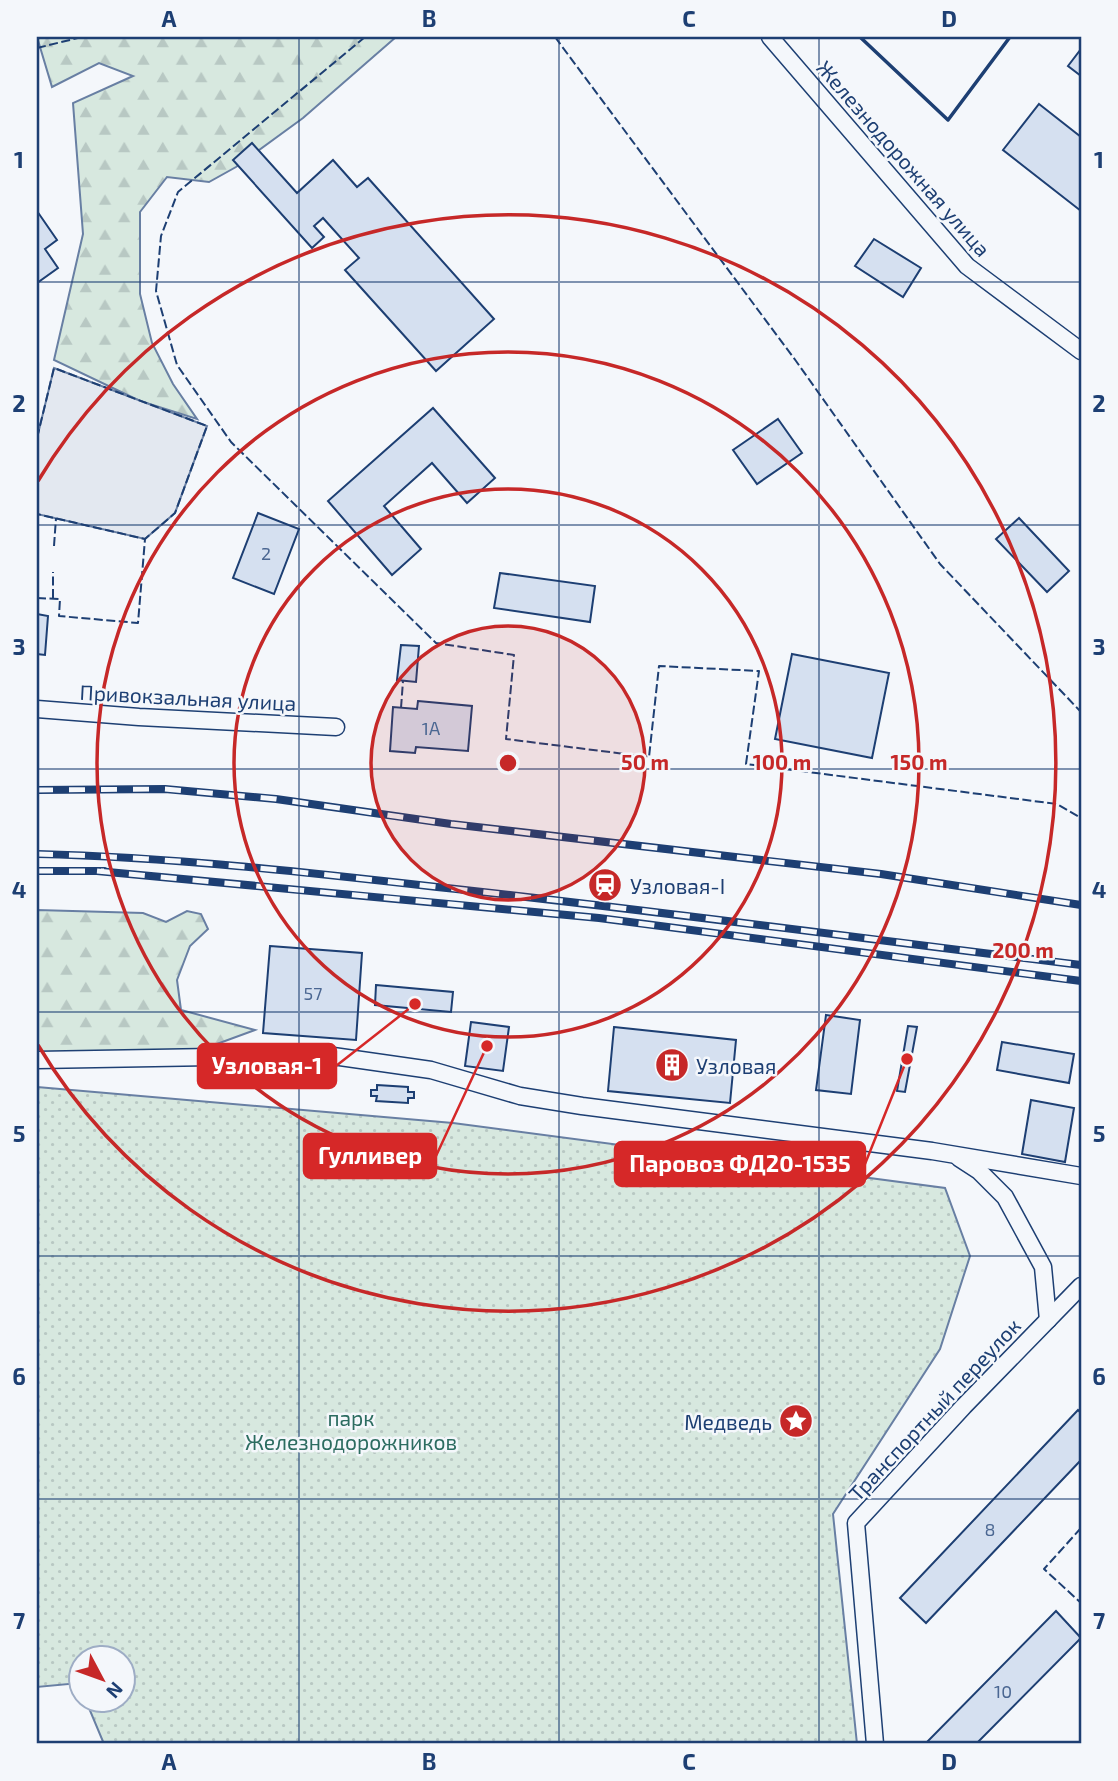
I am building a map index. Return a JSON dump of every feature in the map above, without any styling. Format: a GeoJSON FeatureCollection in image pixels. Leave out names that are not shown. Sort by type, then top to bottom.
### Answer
{"type":"FeatureCollection","features":[{"type":"Feature","properties":{"kind":"street","name":"Железнодорожная улица"},"geometry":{"type":"LineString","coordinates":[[769,37],[967,265],[1081,351]]}},
{"type":"Feature","properties":{"kind":"street","name":"Привокзальная улица"},"geometry":{"type":"LineString","coordinates":[[37,709],[336,727]]}},
{"type":"Feature","properties":{"kind":"street"},"geometry":{"type":"LineString","coordinates":[[37,1060],[326,1055],[430,1070],[520,1096],[582,1106],[953,1154],[1081,1176]]}},
{"type":"Feature","properties":{"kind":"street"},"geometry":{"type":"LineString","coordinates":[[953,1154],[979,1171],[1005,1197],[1043,1267],[1048,1320]]}},
{"type":"Feature","properties":{"kind":"street","name":"Транспортный переулок"},"geometry":{"type":"LineString","coordinates":[[875,1744],[856,1523],[964,1406],[1081,1286]]}},
{"type":"Feature","properties":{"kind":"green space"},"geometry":{"type":"Polygon","coordinates":[[[37,37],[396,37],[303,118],[236,167],[209,182],[167,177],[140,212],[140,294],[152,343],[173,384],[197,419],[140,401],[54,360],[83,234],[73,103],[133,76],[99,63],[52,87],[37,37]]]}},
{"type":"Feature","properties":{"kind":"green space"},"geometry":{"type":"Polygon","coordinates":[[[37,910],[143,913],[166,922],[187,911],[201,914],[208,929],[190,946],[177,980],[181,1010],[255,1030],[176,1059],[37,1055],[37,910]]]}},
{"type":"Feature","properties":{"kind":"green space","name":"парк Железнодорожников"},"geometry":{"type":"Polygon","coordinates":[[[37,1087],[453,1123],[945,1188],[970,1256],[940,1349],[833,1514],[857,1744],[104,1744],[91,1714],[136,1714],[136,1644],[66,1644],[66,1684],[37,1687],[37,1087]]]}},
{"type":"Feature","properties":{"kind":"shaded area"},"geometry":{"type":"Polygon","coordinates":[[[54,368],[207,426],[175,513],[145,539],[37,514],[37,438],[54,368]]]}},
{"type":"Feature","properties":{"kind":"building"},"geometry":{"type":"Polygon","coordinates":[[[1081,49],[1081,76],[1068,66],[1081,49]]]}},
{"type":"Feature","properties":{"kind":"building"},"geometry":{"type":"Polygon","coordinates":[[[1039,104],[1081,137],[1081,211],[1003,150],[1039,104]]]}},
{"type":"Feature","properties":{"kind":"building"},"geometry":{"type":"Polygon","coordinates":[[[252,143],[297,193],[333,160],[357,187],[368,178],[494,319],[436,371],[345,270],[359,258],[323,218],[314,226],[324,237],[312,248],[233,160],[252,143]]]}},
{"type":"Feature","properties":{"kind":"building"},"geometry":{"type":"Polygon","coordinates":[[[37,211],[57,240],[45,249],[58,268],[37,283],[37,211]]]}},
{"type":"Feature","properties":{"kind":"building"},"geometry":{"type":"Polygon","coordinates":[[[874,239],[921,268],[903,297],[855,266],[874,239]]]}},
{"type":"Feature","properties":{"kind":"building"},"geometry":{"type":"Polygon","coordinates":[[[433,408],[495,478],[467,503],[432,463],[384,506],[421,549],[392,575],[328,501],[433,408]]]}},
{"type":"Feature","properties":{"kind":"building"},"geometry":{"type":"Polygon","coordinates":[[[778,419],[802,453],[757,484],[733,450],[778,419]]]}},
{"type":"Feature","properties":{"kind":"building"},"geometry":{"type":"Polygon","coordinates":[[[258,513],[299,529],[274,594],[233,578],[258,513]]]}},
{"type":"Feature","properties":{"kind":"building"},"geometry":{"type":"Polygon","coordinates":[[[1019,518],[1069,571],[1047,592],[996,539],[1019,518]]]}},
{"type":"Feature","properties":{"kind":"building"},"geometry":{"type":"Polygon","coordinates":[[[500,573],[595,586],[590,622],[494,608],[500,573]]]}},
{"type":"Feature","properties":{"kind":"building"},"geometry":{"type":"Polygon","coordinates":[[[37,614],[48,616],[45,655],[37,654],[37,614]]]}},
{"type":"Feature","properties":{"kind":"building"},"geometry":{"type":"Polygon","coordinates":[[[401,645],[419,646],[416,682],[397,680],[401,645]]]}},
{"type":"Feature","properties":{"kind":"building"},"geometry":{"type":"Polygon","coordinates":[[[792,654],[889,673],[872,758],[775,739],[792,654]]]}},
{"type":"Feature","properties":{"kind":"building"},"geometry":{"type":"Polygon","coordinates":[[[418,701],[472,706],[468,751],[416,747],[415,753],[390,751],[393,707],[417,709],[418,701]]]}},
{"type":"Feature","properties":{"kind":"building"},"geometry":{"type":"Polygon","coordinates":[[[270,946],[362,953],[356,1040],[263,1033],[270,946]]]}},
{"type":"Feature","properties":{"kind":"building"},"geometry":{"type":"Polygon","coordinates":[[[376,985],[453,992],[451,1012],[375,1005],[376,985]]]}},
{"type":"Feature","properties":{"kind":"building"},"geometry":{"type":"Polygon","coordinates":[[[826,1015],[860,1020],[851,1094],[816,1090],[826,1015]]]}},
{"type":"Feature","properties":{"kind":"building"},"geometry":{"type":"Polygon","coordinates":[[[471,1022],[509,1027],[503,1071],[465,1066],[471,1022]]]}},
{"type":"Feature","properties":{"kind":"building"},"geometry":{"type":"Polygon","coordinates":[[[908,1026],[917,1027],[905,1092],[897,1091],[908,1026]]]}},
{"type":"Feature","properties":{"kind":"building","name":"Узловая"},"geometry":{"type":"Polygon","coordinates":[[[614,1027],[736,1040],[730,1103],[608,1091],[614,1027]]]}},
{"type":"Feature","properties":{"kind":"building"},"geometry":{"type":"Polygon","coordinates":[[[1002,1042],[1074,1054],[1069,1083],[997,1070],[1002,1042]]]}},
{"type":"Feature","properties":{"kind":"building"},"geometry":{"type":"Polygon","coordinates":[[[377,1085],[408,1087],[408,1092],[414,1092],[414,1098],[408,1098],[408,1103],[376,1101],[377,1096],[371,1096],[371,1090],[377,1090],[377,1085]]]}},
{"type":"Feature","properties":{"kind":"building"},"geometry":{"type":"Polygon","coordinates":[[[1031,1100],[1074,1108],[1065,1162],[1022,1154],[1031,1100]]]}},
{"type":"Feature","properties":{"kind":"building"},"geometry":{"type":"Polygon","coordinates":[[[1078,1410],[1081,1413],[1081,1460],[926,1623],[900,1598],[1078,1410]]]}},
{"type":"Feature","properties":{"kind":"building"},"geometry":{"type":"Polygon","coordinates":[[[1056,1611],[1081,1638],[976,1744],[925,1744],[1056,1611]]]}},
{"type":"Feature","properties":{"kind":"railway"},"geometry":{"type":"LineString","coordinates":[[37,790],[165,789],[276,799],[451,824],[881,874],[1081,905]]}},
{"type":"Feature","properties":{"kind":"railway"},"geometry":{"type":"LineString","coordinates":[[37,854],[187,862],[337,876],[598,905],[1081,965]]}},
{"type":"Feature","properties":{"kind":"railway"},"geometry":{"type":"LineString","coordinates":[[37,871],[104,871]]}},
{"type":"Feature","properties":{"kind":"railway"},"geometry":{"type":"LineString","coordinates":[[97,871],[599,918],[1081,981]]}},
{"type":"Feature","properties":{"kind":"fence"},"geometry":{"type":"LineString","coordinates":[[37,48],[82,37]]}},
{"type":"Feature","properties":{"kind":"fence"},"geometry":{"type":"LineString","coordinates":[[365,37],[178,192],[161,236],[156,291],[177,365],[231,442],[436,643],[514,655],[506,739],[649,757],[659,666],[759,671],[746,764],[1057,804],[1081,818]]}},
{"type":"Feature","properties":{"kind":"fence"},"geometry":{"type":"LineString","coordinates":[[555,37],[796,361],[940,564],[1081,712]]}},
{"type":"Feature","properties":{"kind":"fence"},"geometry":{"type":"LineString","coordinates":[[37,438],[54,368],[207,426],[175,513],[145,539],[37,514]]}},
{"type":"Feature","properties":{"kind":"fence"},"geometry":{"type":"LineString","coordinates":[[54,546],[56,518]]}},
{"type":"Feature","properties":{"kind":"fence"},"geometry":{"type":"LineString","coordinates":[[37,598],[60,599],[59,616],[138,623],[145,539]]}},
{"type":"Feature","properties":{"kind":"fence"},"geometry":{"type":"LineString","coordinates":[[53,572],[53,598]]}},
{"type":"Feature","properties":{"kind":"fence"},"geometry":{"type":"LineString","coordinates":[[401,708],[403,681]]}},
{"type":"Feature","properties":{"kind":"fence"},"geometry":{"type":"LineString","coordinates":[[1081,1528],[1044,1569],[1081,1603]]}},
{"type":"Feature","properties":{"kind":"wall"},"geometry":{"type":"LineString","coordinates":[[860,37],[948,120],[1010,37]]}},
{"type":"Feature","properties":{"kind":"place","name":"Узловая-I"},"geometry":{"type":"Point","coordinates":[605,885]}},
{"type":"Feature","properties":{"kind":"place","name":"Узловая-1"},"geometry":{"type":"Point","coordinates":[415,1004]}},
{"type":"Feature","properties":{"kind":"place","name":"Гулливер"},"geometry":{"type":"Point","coordinates":[487,1046]}},
{"type":"Feature","properties":{"kind":"place","name":"Паровоз ФД20-1535"},"geometry":{"type":"Point","coordinates":[907,1059]}},
{"type":"Feature","properties":{"kind":"place","name":"Узловая"},"geometry":{"type":"Point","coordinates":[672,1065]}},
{"type":"Feature","properties":{"kind":"place","name":"Медведь"},"geometry":{"type":"Point","coordinates":[796,1421]}}]}
